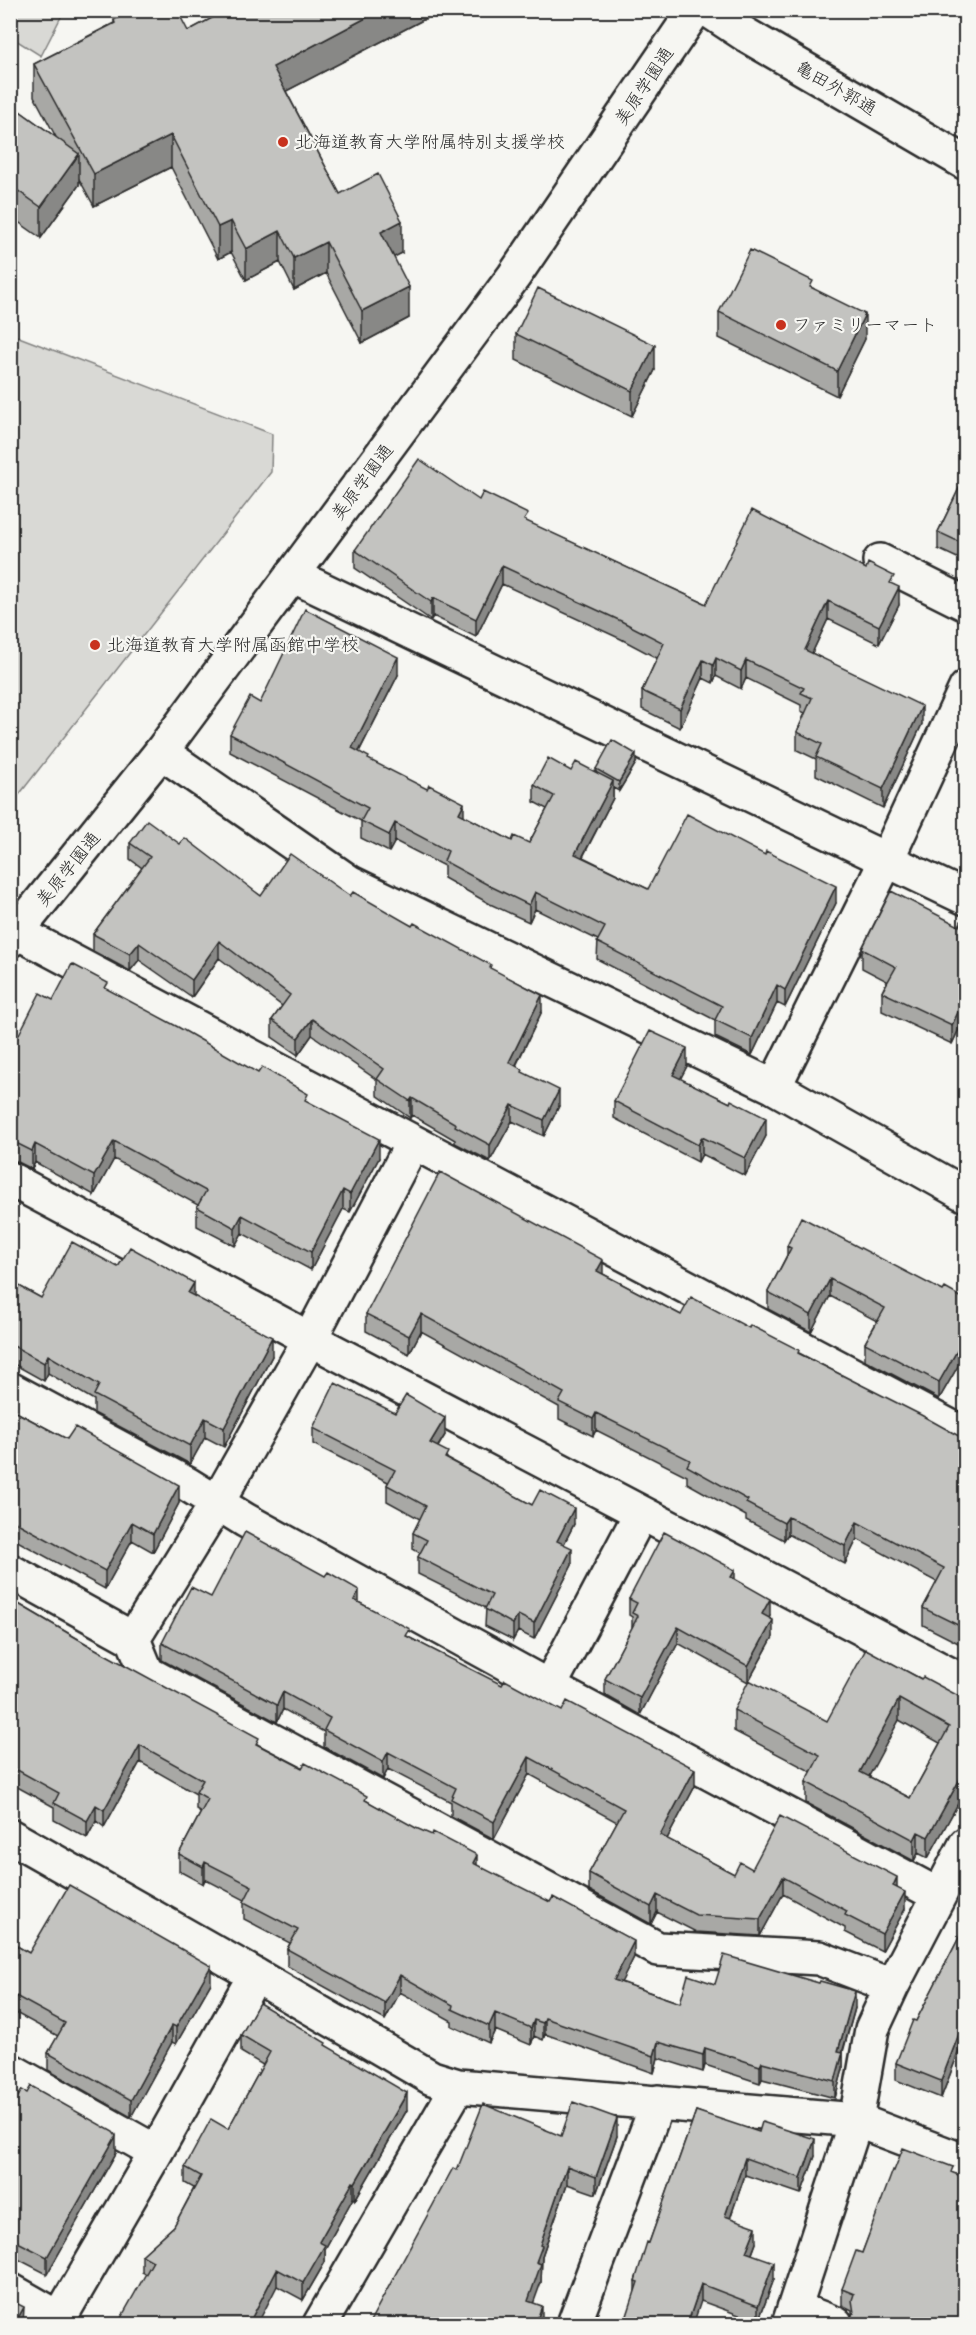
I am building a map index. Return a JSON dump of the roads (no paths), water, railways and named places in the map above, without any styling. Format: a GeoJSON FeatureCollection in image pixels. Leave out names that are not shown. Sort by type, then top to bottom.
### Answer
{"type":"FeatureCollection","features":[{"type":"Feature","properties":{"kind":"street","name":"美原学園通"},"geometry":{"type":"LineString","coordinates":[[14,936],[161,752],[514,276],[695,10]]}},
{"type":"Feature","properties":{"kind":"street","name":"亀田外郭通"},"geometry":{"type":"LineString","coordinates":[[708,10],[746,35],[966,163]]}},
{"type":"Feature","properties":{"kind":"street"},"geometry":{"type":"LineString","coordinates":[[880,561],[966,604]]}},
{"type":"Feature","properties":{"kind":"street"},"geometry":{"type":"LineString","coordinates":[[292,575],[966,898]]}},
{"type":"Feature","properties":{"kind":"street"},"geometry":{"type":"LineString","coordinates":[[774,1087],[887,859],[966,688]]}},
{"type":"Feature","properties":{"kind":"street"},"geometry":{"type":"LineString","coordinates":[[161,752],[349,882],[774,1087],[966,1195]]}},
{"type":"Feature","properties":{"kind":"street"},"geometry":{"type":"LineString","coordinates":[[14,936],[413,1142],[966,1435]]}},
{"type":"Feature","properties":{"kind":"street"},"geometry":{"type":"LineString","coordinates":[[133,1639],[217,1503],[310,1340],[413,1142]]}},
{"type":"Feature","properties":{"kind":"street"},"geometry":{"type":"LineString","coordinates":[[10,1179],[310,1340],[966,1683]]}},
{"type":"Feature","properties":{"kind":"street"},"geometry":{"type":"LineString","coordinates":[[10,1389],[187,1484],[244,1520],[549,1687],[938,1895]]}},
{"type":"Feature","properties":{"kind":"street"},"geometry":{"type":"LineString","coordinates":[[549,1687],[641,1513]]}},
{"type":"Feature","properties":{"kind":"street"},"geometry":{"type":"LineString","coordinates":[[10,1572],[133,1639],[147,1672],[658,1949],[819,1958],[892,1986]]}},
{"type":"Feature","properties":{"kind":"street"},"geometry":{"type":"LineString","coordinates":[[10,1836],[432,2078],[458,2086],[856,2120],[966,2162]]}},
{"type":"Feature","properties":{"kind":"street"},"geometry":{"type":"LineString","coordinates":[[836,2325],[791,2316],[856,2120],[872,2029],[938,1895],[966,1844]]}},
{"type":"Feature","properties":{"kind":"street"},"geometry":{"type":"LineString","coordinates":[[10,2290],[58,2321],[255,1975]]}},
{"type":"Feature","properties":{"kind":"street"},"geometry":{"type":"LineString","coordinates":[[10,2070],[156,2152]]}},
{"type":"Feature","properties":{"kind":"street"},"geometry":{"type":"LineString","coordinates":[[320,2325],[458,2086]]}},
{"type":"Feature","properties":{"kind":"street"},"geometry":{"type":"LineString","coordinates":[[574,2325],[658,2102]]}},
{"type":"Feature","properties":{"kind":"place","name":"北海道教育大学附属特別支援学校"},"geometry":{"type":"Point","coordinates":[283,142]}},
{"type":"Feature","properties":{"kind":"place","name":"ファミリーマート"},"geometry":{"type":"Point","coordinates":[781,325]}},
{"type":"Feature","properties":{"kind":"place","name":"北海道教育大学附属函館中学校"},"geometry":{"type":"Point","coordinates":[95,645]}}]}
